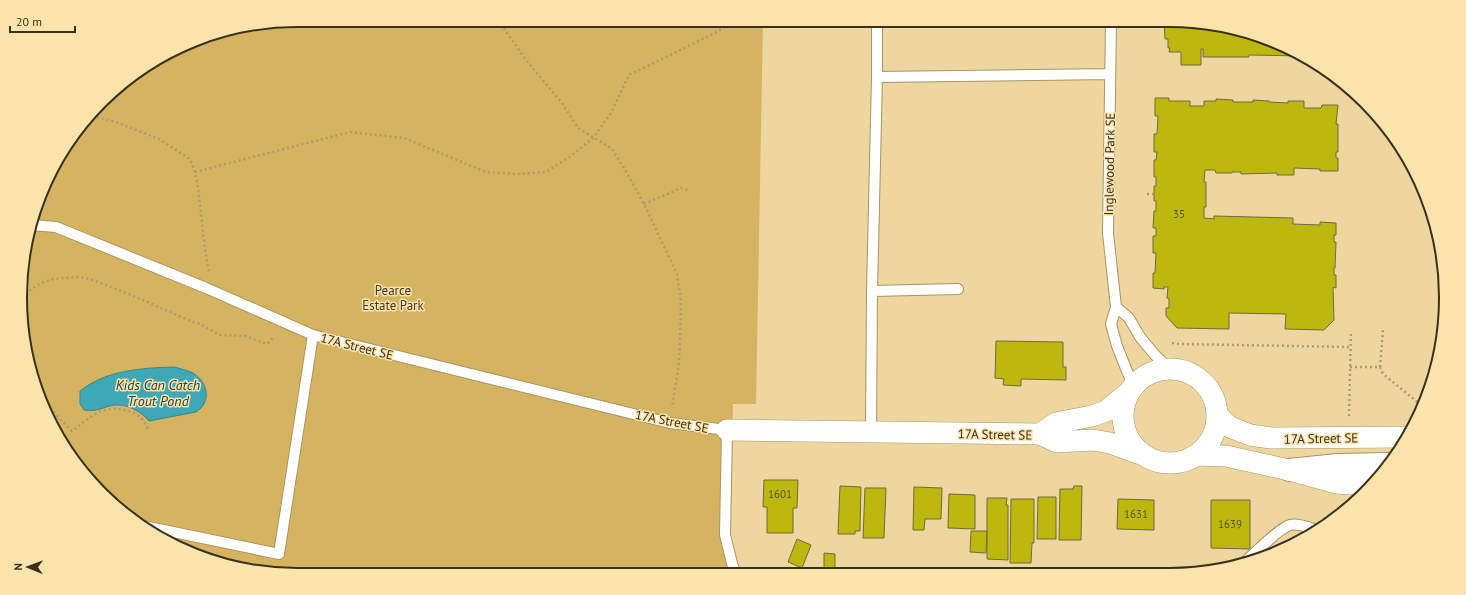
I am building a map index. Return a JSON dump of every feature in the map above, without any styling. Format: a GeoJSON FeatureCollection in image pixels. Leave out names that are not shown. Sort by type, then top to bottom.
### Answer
{"type":"FeatureCollection","features":[{"type":"Feature","properties":{"kind":"main road"},"geometry":{"type":"LineString","coordinates":[[1289,470],[1338,464],[1381,464]]}},
{"type":"Feature","properties":{"kind":"street"},"geometry":{"type":"LineString","coordinates":[[1168,368],[1180,369],[1192,374],[1202,381],[1210,391],[1215,403],[1217,415],[1214,434],[1203,449],[1196,455],[1174,463],[1163,463],[1152,460],[1143,455],[1134,447],[1127,438],[1122,416],[1124,404],[1130,390],[1142,377],[1154,371],[1168,368]]}},
{"type":"Feature","properties":{"kind":"street","name":"17A Street SE"},"geometry":{"type":"LineString","coordinates":[[1040,434],[1056,422],[1092,416],[1106,411],[1130,390]]}},
{"type":"Feature","properties":{"kind":"street","name":"17A Street SE"},"geometry":{"type":"LineString","coordinates":[[1217,415],[1230,427],[1250,435],[1271,438],[1401,436]]}},
{"type":"Feature","properties":{"kind":"street","name":"17A Street SE"},"geometry":{"type":"LineString","coordinates":[[727,430],[1040,434],[1057,442],[1093,440],[1110,443],[1143,455]]}},
{"type":"Feature","properties":{"kind":"street"},"geometry":{"type":"LineString","coordinates":[[1196,455],[1226,456],[1289,470],[1336,483],[1362,487]]}},
{"type":"Feature","properties":{"kind":"lane"},"geometry":{"type":"LineString","coordinates":[[871,432],[877,27]]}},
{"type":"Feature","properties":{"kind":"lane","name":"Inglewood Park SE"},"geometry":{"type":"LineString","coordinates":[[1111,27],[1108,233],[1116,307],[1111,324],[1130,390]]}},
{"type":"Feature","properties":{"kind":"lane"},"geometry":{"type":"LineString","coordinates":[[877,77],[1110,74]]}},
{"type":"Feature","properties":{"kind":"lane","name":"17A Street SE"},"geometry":{"type":"LineString","coordinates":[[37,224],[56,226],[206,288],[313,335],[670,423],[727,430]]}},
{"type":"Feature","properties":{"kind":"lane"},"geometry":{"type":"LineString","coordinates":[[872,291],[958,289]]}},
{"type":"Feature","properties":{"kind":"lane"},"geometry":{"type":"LineString","coordinates":[[1116,307],[1130,318],[1140,337],[1168,368]]}},
{"type":"Feature","properties":{"kind":"lane","name":"17A Street SE"},"geometry":{"type":"LineString","coordinates":[[157,529],[279,554],[313,335]]}},
{"type":"Feature","properties":{"kind":"lane"},"geometry":{"type":"LineString","coordinates":[[727,430],[725,535],[733,568]]}},
{"type":"Feature","properties":{"kind":"lane"},"geometry":{"type":"LineString","coordinates":[[1255,554],[1283,528],[1291,524],[1310,528]]}},
{"type":"Feature","properties":{"kind":"path"},"geometry":{"type":"LineString","coordinates":[[503,27],[526,60],[562,103],[578,128],[612,149],[644,204],[678,274],[681,302],[678,371],[670,423]]}},
{"type":"Feature","properties":{"kind":"path"},"geometry":{"type":"LineString","coordinates":[[195,172],[350,132],[404,138],[486,172],[518,174],[546,172],[571,156],[593,138],[611,113],[629,75],[725,27]]}},
{"type":"Feature","properties":{"kind":"path"},"geometry":{"type":"LineString","coordinates":[[96,117],[116,122],[159,139],[190,159],[195,172],[198,187],[205,249],[210,277],[206,288]]}},
{"type":"Feature","properties":{"kind":"path"},"geometry":{"type":"LineString","coordinates":[[644,204],[681,188],[690,191]]}},
{"type":"Feature","properties":{"kind":"path"},"geometry":{"type":"LineString","coordinates":[[1147,194],[1154,194]]}},
{"type":"Feature","properties":{"kind":"path"},"geometry":{"type":"LineString","coordinates":[[27,294],[30,290],[41,283],[53,279],[79,277],[93,280],[129,294],[200,324],[219,335],[245,336],[267,344],[273,338]]}},
{"type":"Feature","properties":{"kind":"path"},"geometry":{"type":"LineString","coordinates":[[1382,330],[1380,368],[1383,374],[1417,402]]}},
{"type":"Feature","properties":{"kind":"path"},"geometry":{"type":"LineString","coordinates":[[1349,420],[1351,331]]}},
{"type":"Feature","properties":{"kind":"path"},"geometry":{"type":"LineString","coordinates":[[1172,343],[1351,347]]}},
{"type":"Feature","properties":{"kind":"path"},"geometry":{"type":"LineString","coordinates":[[1350,367],[1380,368]]}},
{"type":"Feature","properties":{"kind":"path"},"geometry":{"type":"LineString","coordinates":[[51,409],[72,431],[98,413],[115,409],[124,410],[141,418],[149,432]]}},
{"type":"Feature","properties":{"kind":"green space","name":"Pearce Estate Park"},"geometry":{"type":"Polygon","coordinates":[[[298,27],[763,27],[756,404],[733,404],[730,568],[298,568],[262,566],[227,559],[194,547],[162,532],[133,512],[106,489],[94,476],[63,433],[41,384],[36,368],[29,333],[27,298],[29,262],[36,227],[48,194],[63,162],[83,133],[106,106],[133,83],[162,63],[194,48],[227,36],[262,29],[298,27]]]}},
{"type":"Feature","properties":{"kind":"water","name":"Kids Can Catch Trout Pond"},"geometry":{"type":"Polygon","coordinates":[[[174,367],[193,373],[202,381],[205,387],[206,398],[201,408],[196,412],[149,421],[141,413],[126,406],[115,405],[87,411],[84,410],[80,404],[80,391],[90,384],[113,374],[137,369],[174,367]]]}},
{"type":"Feature","properties":{"kind":"building"},"geometry":{"type":"Polygon","coordinates":[[[1164,27],[1204,29],[1239,36],[1255,41],[1289,56],[1249,55],[1249,57],[1203,57],[1203,49],[1201,49],[1201,65],[1181,65],[1181,52],[1169,52],[1170,48],[1168,48],[1168,39],[1165,39],[1164,27]]]}},
{"type":"Feature","properties":{"kind":"building"},"geometry":{"type":"Polygon","coordinates":[[[1155,98],[1169,98],[1169,101],[1190,101],[1190,106],[1204,106],[1204,101],[1216,101],[1216,99],[1233,100],[1233,102],[1253,102],[1253,100],[1288,103],[1288,101],[1304,101],[1304,108],[1321,108],[1322,105],[1338,105],[1336,124],[1338,124],[1338,152],[1336,152],[1336,158],[1338,158],[1338,171],[1320,171],[1320,169],[1294,168],[1294,175],[1277,175],[1277,173],[1216,173],[1215,170],[1205,170],[1204,182],[1206,182],[1206,207],[1204,207],[1204,218],[1214,219],[1214,216],[1293,218],[1293,224],[1320,225],[1320,222],[1336,223],[1336,235],[1334,235],[1334,242],[1336,242],[1334,275],[1336,275],[1336,288],[1333,287],[1334,320],[1324,330],[1285,329],[1286,314],[1229,313],[1229,329],[1177,328],[1166,316],[1166,308],[1169,308],[1169,299],[1167,298],[1168,287],[1164,287],[1164,289],[1153,288],[1153,273],[1155,273],[1156,253],[1153,253],[1153,236],[1156,236],[1156,228],[1153,228],[1154,211],[1156,211],[1156,201],[1154,201],[1154,186],[1156,186],[1156,177],[1154,177],[1154,160],[1156,160],[1157,152],[1154,152],[1154,134],[1157,134],[1158,116],[1155,116],[1155,98]]]}},
{"type":"Feature","properties":{"kind":"building"},"geometry":{"type":"Polygon","coordinates":[[[996,341],[1063,342],[1063,367],[1066,367],[1066,380],[1021,379],[1021,386],[1003,385],[1004,379],[995,378],[996,341]]]}},
{"type":"Feature","properties":{"kind":"building"},"geometry":{"type":"Polygon","coordinates":[[[764,480],[798,480],[797,508],[793,508],[793,533],[767,533],[767,507],[763,507],[764,480]]]}},
{"type":"Feature","properties":{"kind":"building"},"geometry":{"type":"Polygon","coordinates":[[[840,486],[861,487],[860,531],[855,531],[855,534],[838,534],[840,486]]]}},
{"type":"Feature","properties":{"kind":"building"},"geometry":{"type":"Polygon","coordinates":[[[1074,486],[1082,486],[1081,540],[1059,540],[1060,489],[1073,489],[1074,486]]]}},
{"type":"Feature","properties":{"kind":"building"},"geometry":{"type":"Polygon","coordinates":[[[914,487],[942,488],[941,519],[925,519],[924,530],[913,530],[914,487]]]}},
{"type":"Feature","properties":{"kind":"building"},"geometry":{"type":"Polygon","coordinates":[[[865,488],[886,488],[884,538],[863,538],[865,488]]]}},
{"type":"Feature","properties":{"kind":"building"},"geometry":{"type":"Polygon","coordinates":[[[949,494],[975,495],[975,529],[948,528],[949,494]]]}},
{"type":"Feature","properties":{"kind":"building"},"geometry":{"type":"Polygon","coordinates":[[[1038,497],[1056,497],[1056,539],[1037,539],[1038,497]]]}},
{"type":"Feature","properties":{"kind":"building"},"geometry":{"type":"Polygon","coordinates":[[[987,498],[1007,498],[1008,560],[987,559],[987,498]]]}},
{"type":"Feature","properties":{"kind":"building"},"geometry":{"type":"Polygon","coordinates":[[[1011,499],[1034,499],[1034,543],[1032,543],[1031,563],[1010,563],[1011,499]]]}},
{"type":"Feature","properties":{"kind":"building"},"geometry":{"type":"Polygon","coordinates":[[[1118,499],[1154,500],[1154,530],[1117,529],[1118,499]]]}},
{"type":"Feature","properties":{"kind":"building"},"geometry":{"type":"Polygon","coordinates":[[[1211,500],[1250,500],[1250,549],[1211,548],[1211,500]]]}},
{"type":"Feature","properties":{"kind":"building"},"geometry":{"type":"Polygon","coordinates":[[[971,531],[987,531],[986,553],[970,552],[971,531]]]}},
{"type":"Feature","properties":{"kind":"building"},"geometry":{"type":"Polygon","coordinates":[[[797,539],[811,545],[802,568],[788,562],[797,539]]]}},
{"type":"Feature","properties":{"kind":"building"},"geometry":{"type":"Polygon","coordinates":[[[824,553],[835,554],[835,568],[824,568],[824,553]]]}}]}
